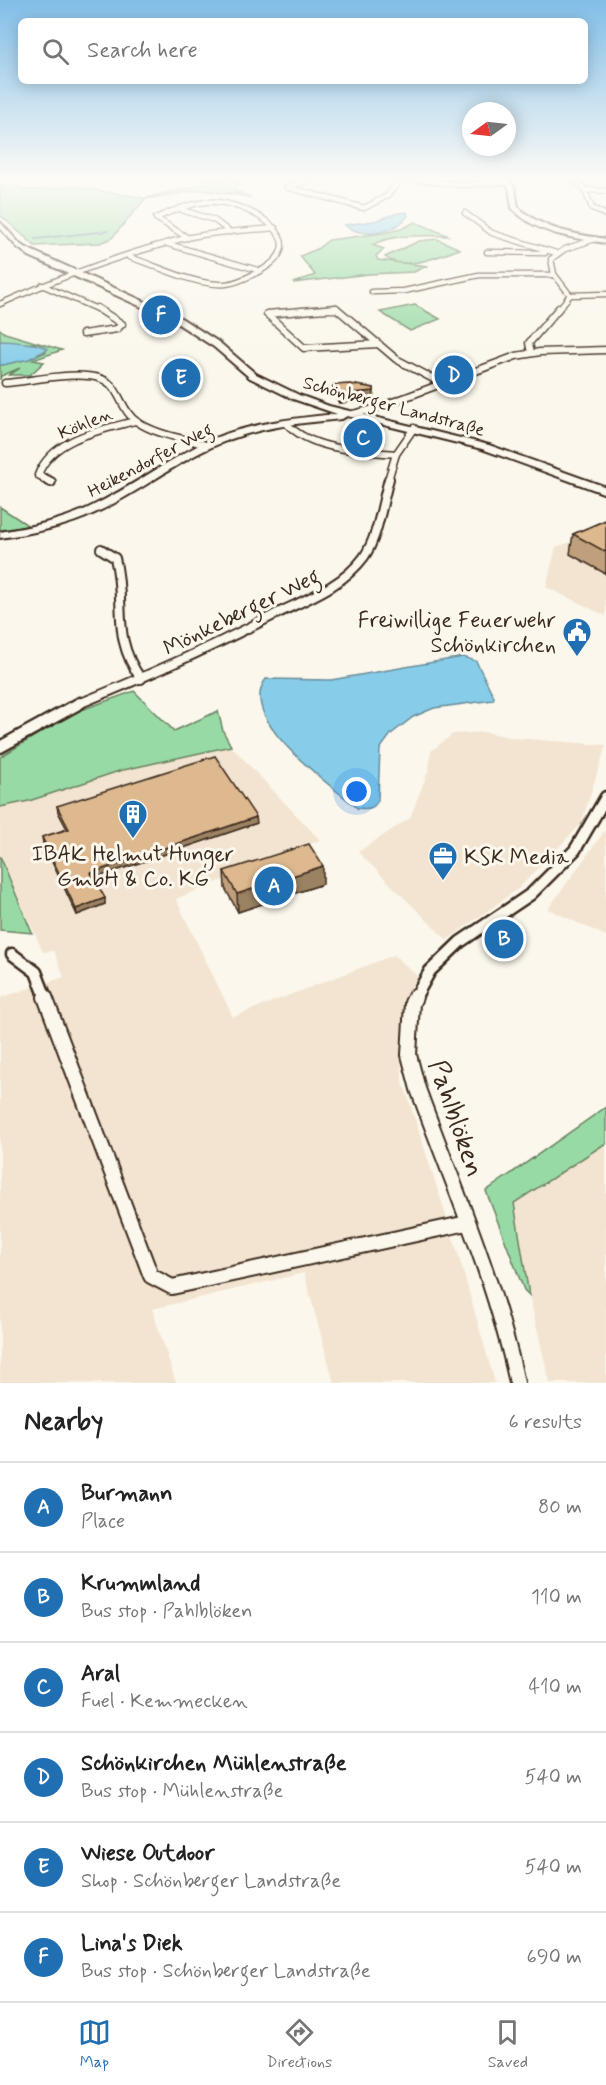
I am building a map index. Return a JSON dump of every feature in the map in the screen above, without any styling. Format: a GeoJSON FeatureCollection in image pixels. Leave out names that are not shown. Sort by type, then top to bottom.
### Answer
{"type":"FeatureCollection","features":[{"type":"Feature","properties":{"kind":"main road","name":"Schönberger Landstraße"},"geometry":{"type":"LineString","coordinates":[[18,243],[25,250],[188,325],[217,345],[253,376],[306,401],[484,447],[606,491]]}},
{"type":"Feature","properties":{"kind":"main road","name":"Heikendorfer Weg"},"geometry":{"type":"LineString","coordinates":[[0,535],[38,528],[93,510],[206,445],[245,432],[286,423],[353,414]]}},
{"type":"Feature","properties":{"kind":"street"},"geometry":{"type":"LineString","coordinates":[[0,303],[42,285],[171,243]]}},
{"type":"Feature","properties":{"kind":"street"},"geometry":{"type":"LineString","coordinates":[[129,257],[219,284],[230,284],[261,271],[276,260],[284,249],[284,243]]}},
{"type":"Feature","properties":{"kind":"street"},"geometry":{"type":"LineString","coordinates":[[523,243],[556,253]]}},
{"type":"Feature","properties":{"kind":"street"},"geometry":{"type":"LineString","coordinates":[[487,252],[556,253],[585,243]]}},
{"type":"Feature","properties":{"kind":"street"},"geometry":{"type":"LineString","coordinates":[[166,244],[261,271]]}},
{"type":"Feature","properties":{"kind":"street"},"geometry":{"type":"LineString","coordinates":[[556,253],[550,259],[549,266],[553,275],[565,285],[570,295]]}},
{"type":"Feature","properties":{"kind":"street"},"geometry":{"type":"LineString","coordinates":[[372,292],[404,291],[479,275],[553,275]]}},
{"type":"Feature","properties":{"kind":"street"},"geometry":{"type":"LineString","coordinates":[[42,285],[92,305],[123,324],[108,331],[83,334]]}},
{"type":"Feature","properties":{"kind":"street"},"geometry":{"type":"LineString","coordinates":[[531,352],[529,343],[570,295],[606,294]]}},
{"type":"Feature","properties":{"kind":"street"},"geometry":{"type":"LineString","coordinates":[[379,344],[304,348],[267,314],[336,308],[396,358],[441,384]]}},
{"type":"Feature","properties":{"kind":"street"},"geometry":{"type":"LineString","coordinates":[[353,414],[374,409],[531,352],[606,350]]}},
{"type":"Feature","properties":{"kind":"street"},"geometry":{"type":"LineString","coordinates":[[5,383],[79,376],[102,379],[109,382],[123,408],[135,421],[206,445]]}},
{"type":"Feature","properties":{"kind":"street","name":"Köhlen"},"geometry":{"type":"LineString","coordinates":[[51,482],[38,475],[39,467],[54,452],[80,438],[135,421]]}},
{"type":"Feature","properties":{"kind":"street"},"geometry":{"type":"LineString","coordinates":[[286,423],[295,432],[327,444],[396,454]]}},
{"type":"Feature","properties":{"kind":"street","name":"Mönkeberger Weg"},"geometry":{"type":"LineString","coordinates":[[0,747],[70,707],[141,679],[332,587],[350,574],[364,557],[371,542],[396,454],[414,428]]}},
{"type":"Feature","properties":{"kind":"street"},"geometry":{"type":"LineString","coordinates":[[100,549],[115,558],[120,573],[119,636],[124,652],[141,679]]}},
{"type":"Feature","properties":{"kind":"street","name":"Pahlblöken"},"geometry":{"type":"LineString","coordinates":[[517,1383],[510,1349],[418,1089],[409,1055],[412,1003],[430,971],[449,951],[531,894],[575,850],[606,799]]}},
{"type":"Feature","properties":{"kind":"street"},"geometry":{"type":"LineString","coordinates":[[12,954],[36,972],[151,1276],[172,1287],[466,1223]]}},
{"type":"Feature","properties":{"kind":"shaded area"},"geometry":{"type":"Polygon","coordinates":[[[606,531],[606,616],[546,587],[556,547],[606,531]]]}},
{"type":"Feature","properties":{"kind":"shaded area"},"geometry":{"type":"Polygon","coordinates":[[[486,732],[513,738],[606,745],[581,824],[519,888],[447,940],[358,852],[410,818],[429,769],[431,751],[453,734],[486,732]]]}},
{"type":"Feature","properties":{"kind":"shaded area"},"geometry":{"type":"Polygon","coordinates":[[[231,746],[320,840],[176,899],[233,1017],[394,955],[418,977],[406,996],[400,1044],[402,1079],[457,1250],[495,1383],[334,1383],[304,1273],[152,1309],[176,1383],[0,1383],[0,998],[64,977],[54,951],[43,952],[0,856],[0,807],[29,801],[119,771],[231,746]]]}},
{"type":"Feature","properties":{"kind":"shaded area"},"geometry":{"type":"Polygon","coordinates":[[[606,829],[606,936],[548,909],[606,829]]]}},
{"type":"Feature","properties":{"kind":"shaded area"},"geometry":{"type":"Polygon","coordinates":[[[606,1143],[606,1383],[550,1383],[529,1295],[514,1203],[606,1143]]]}},
{"type":"Feature","properties":{"kind":"green space"},"geometry":{"type":"Polygon","coordinates":[[[31,243],[101,243],[100,243],[35,246],[31,243]]]}},
{"type":"Feature","properties":{"kind":"green space"},"geometry":{"type":"Polygon","coordinates":[[[326,243],[378,243],[372,245],[384,249],[376,256],[378,260],[427,266],[414,272],[369,274],[293,283],[315,275],[300,256],[326,243]]]}},
{"type":"Feature","properties":{"kind":"green space"},"geometry":{"type":"Polygon","coordinates":[[[416,243],[445,243],[460,249],[433,259],[412,263],[393,261],[385,257],[416,243]]]}},
{"type":"Feature","properties":{"kind":"green space"},"geometry":{"type":"Polygon","coordinates":[[[415,305],[440,319],[410,331],[380,312],[415,305]]]}},
{"type":"Feature","properties":{"kind":"green space"},"geometry":{"type":"Polygon","coordinates":[[[0,329],[5,333],[62,350],[33,360],[44,362],[30,375],[9,375],[20,368],[1,376],[0,380],[0,365],[29,359],[46,352],[38,343],[13,344],[0,341],[0,329]]]}},
{"type":"Feature","properties":{"kind":"green space"},"geometry":{"type":"Polygon","coordinates":[[[0,507],[29,526],[0,530],[0,507]]]}},
{"type":"Feature","properties":{"kind":"green space"},"geometry":{"type":"Polygon","coordinates":[[[134,691],[174,731],[218,711],[223,731],[231,746],[119,771],[29,801],[0,807],[0,757],[73,713],[134,691]]]}},
{"type":"Feature","properties":{"kind":"green space"},"geometry":{"type":"Polygon","coordinates":[[[0,856],[32,933],[0,930],[0,856]]]}},
{"type":"Feature","properties":{"kind":"green space"},"geometry":{"type":"Polygon","coordinates":[[[606,1107],[606,1143],[514,1203],[529,1295],[524,1290],[486,1191],[606,1107]]]}},
{"type":"Feature","properties":{"kind":"water"},"geometry":{"type":"Polygon","coordinates":[[[0,341],[33,344],[48,349],[29,359],[0,365],[0,341]]]}},
{"type":"Feature","properties":{"kind":"water"},"geometry":{"type":"Polygon","coordinates":[[[463,657],[476,661],[494,697],[493,700],[434,708],[413,717],[391,734],[380,749],[378,800],[374,806],[369,808],[357,808],[308,767],[274,731],[263,713],[260,695],[266,679],[331,680],[463,657]]]}},
{"type":"Feature","properties":{"kind":"building"},"geometry":{"type":"Polygon","coordinates":[[[350,384],[374,388],[374,391],[339,394],[333,385],[350,384]]]}},
{"type":"Feature","properties":{"kind":"building"},"geometry":{"type":"Polygon","coordinates":[[[606,520],[606,552],[573,534],[606,520]]]}},
{"type":"Feature","properties":{"kind":"building","name":"IBAK Helmut Hunger GmbH & Co. KG"},"geometry":{"type":"Polygon","coordinates":[[[215,756],[256,817],[91,873],[105,898],[76,909],[42,837],[69,829],[57,806],[215,756]]]}},
{"type":"Feature","properties":{"kind":"building"},"geometry":{"type":"Polygon","coordinates":[[[309,844],[323,866],[237,894],[224,871],[309,844]]]}},
{"type":"Feature","properties":{"kind":"place","name":"Lina's Diek"},"geometry":{"type":"Point","coordinates":[161,315]}},
{"type":"Feature","properties":{"kind":"place","name":"Schönkirchen Mühlenstraße"},"geometry":{"type":"Point","coordinates":[454,375]}},
{"type":"Feature","properties":{"kind":"place","name":"Wiese Outdoor"},"geometry":{"type":"Point","coordinates":[181,378]}},
{"type":"Feature","properties":{"kind":"place","name":"Aral"},"geometry":{"type":"Point","coordinates":[363,438]}},
{"type":"Feature","properties":{"kind":"place","name":"Freiwillige Feuerwehr Schönkirchen"},"geometry":{"type":"Point","coordinates":[577,658]}},
{"type":"Feature","properties":{"kind":"place","name":"IBAK Helmut Hunger GmbH & Co. KG"},"geometry":{"type":"Point","coordinates":[133,840]}},
{"type":"Feature","properties":{"kind":"place","name":"KSK Media"},"geometry":{"type":"Point","coordinates":[443,882]}},
{"type":"Feature","properties":{"kind":"place","name":"Burmann"},"geometry":{"type":"Point","coordinates":[274,886]}},
{"type":"Feature","properties":{"kind":"place","name":"Krummland"},"geometry":{"type":"Point","coordinates":[504,939]}}]}
